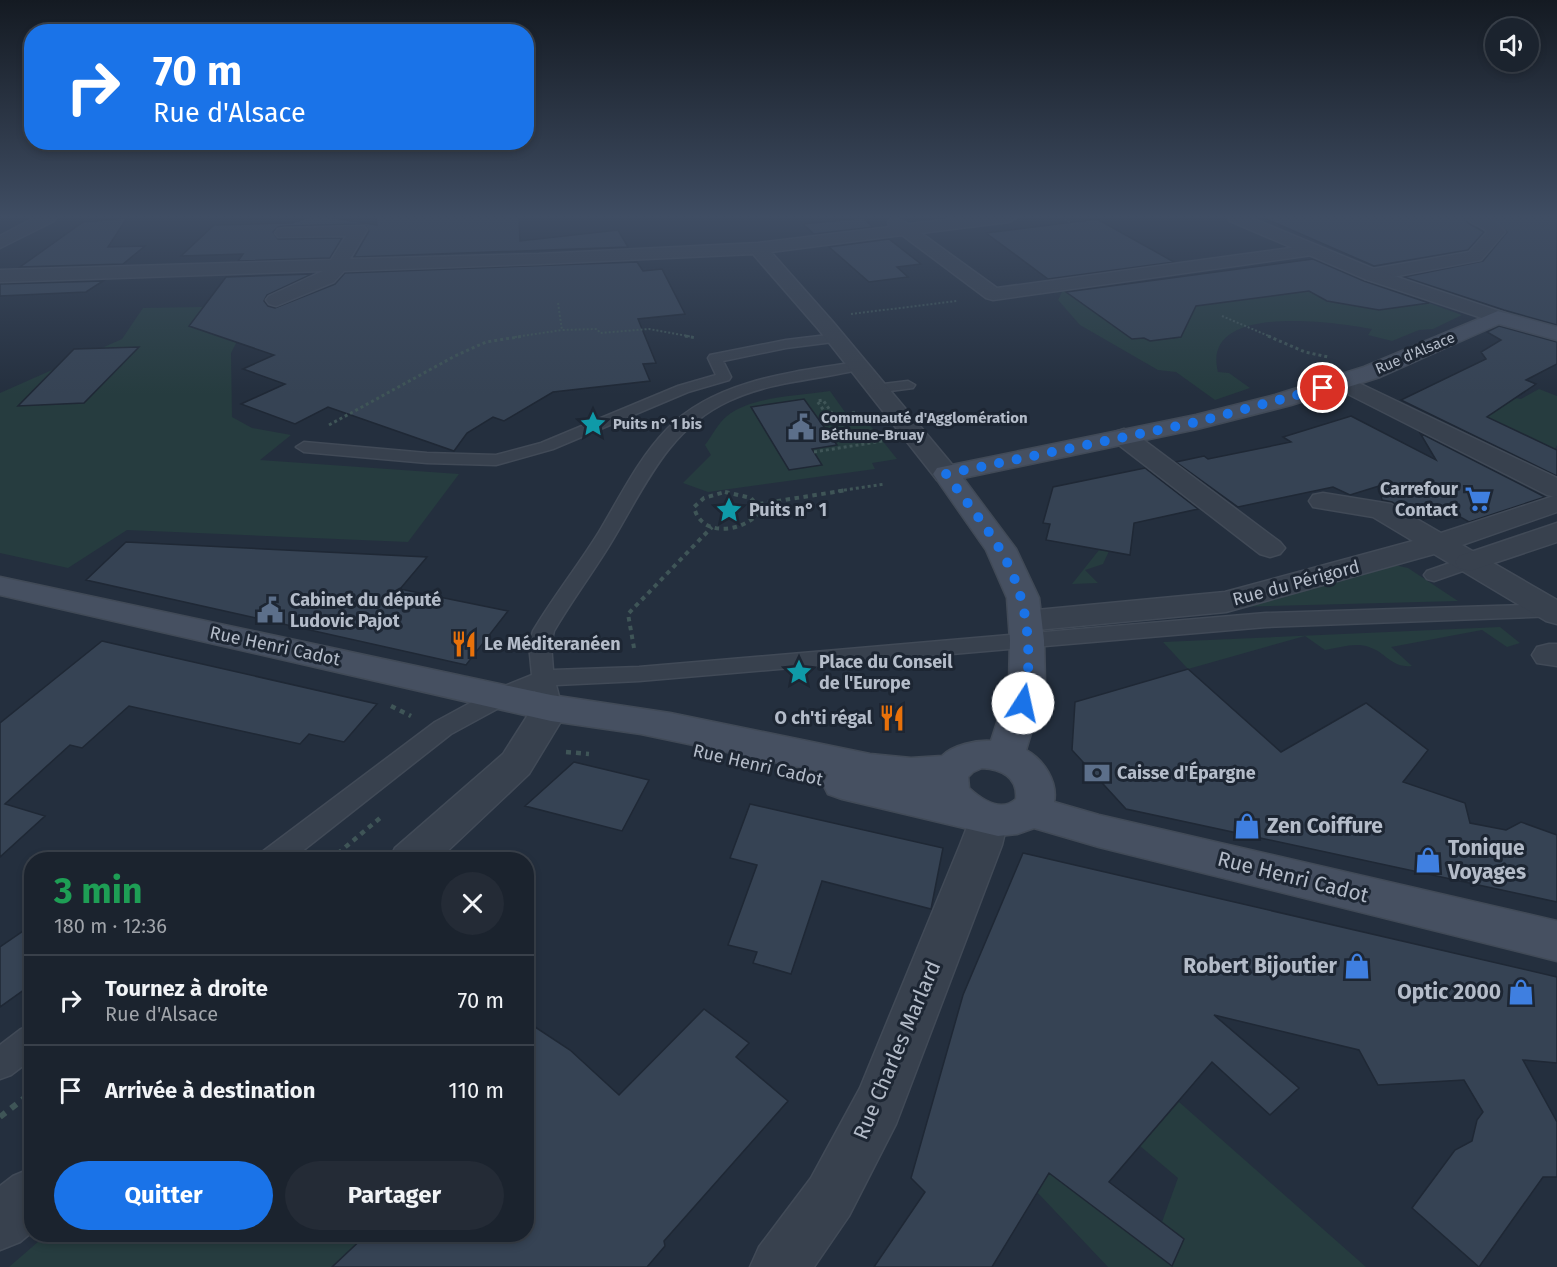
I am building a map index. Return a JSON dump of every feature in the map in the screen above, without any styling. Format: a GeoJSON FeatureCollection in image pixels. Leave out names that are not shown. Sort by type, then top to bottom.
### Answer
{"type":"FeatureCollection","features":[{"type":"Feature","properties":{"kind":"main road"},"geometry":{"type":"LineString","coordinates":[[1498,317],[1557,334]]}},
{"type":"Feature","properties":{"kind":"main road","name":"Rue d'Alsace"},"geometry":{"type":"LineString","coordinates":[[946,474],[1124,437],[1274,402],[1372,372],[1498,317]]}},
{"type":"Feature","properties":{"kind":"main road"},"geometry":{"type":"LineString","coordinates":[[946,474],[1001,549],[1023,598],[1027,630],[1028,686],[1005,757]]}},
{"type":"Feature","properties":{"kind":"main road","name":"Rue Henri Cadot"},"geometry":{"type":"LineString","coordinates":[[0,586],[500,697],[548,693],[624,716],[877,769],[929,774],[951,770]]}},
{"type":"Feature","properties":{"kind":"main road","name":"Rue Henri Cadot"},"geometry":{"type":"LineString","coordinates":[[548,693],[601,729],[995,814],[1099,831],[1557,941]]}},
{"type":"Feature","properties":{"kind":"main road"},"geometry":{"type":"LineString","coordinates":[[992,754],[1005,757],[1018,763],[1034,781],[1037,792],[1036,802],[995,814],[953,799],[948,789],[948,779],[951,770],[958,762],[968,757],[992,754]]}},
{"type":"Feature","properties":{"kind":"street"},"geometry":{"type":"LineString","coordinates":[[276,300],[328,276]]}},
{"type":"Feature","properties":{"kind":"street"},"geometry":{"type":"LineString","coordinates":[[783,276],[857,366],[871,400],[946,474]]}},
{"type":"Feature","properties":{"kind":"street"},"geometry":{"type":"LineString","coordinates":[[968,276],[993,294],[1123,276]]}},
{"type":"Feature","properties":{"kind":"street"},"geometry":{"type":"LineString","coordinates":[[1375,276],[1498,317]]}},
{"type":"Feature","properties":{"kind":"street","name":"Rue du Périgord"},"geometry":{"type":"LineString","coordinates":[[1342,382],[1557,489]]}},
{"type":"Feature","properties":{"kind":"street","name":"Rue du Périgord"},"geometry":{"type":"LineString","coordinates":[[1027,630],[1226,602],[1437,543],[1557,501],[1551,493],[1365,400],[1366,394]]}},
{"type":"Feature","properties":{"kind":"street"},"geometry":{"type":"LineString","coordinates":[[1124,437],[1270,548]]}},
{"type":"Feature","properties":{"kind":"street"},"geometry":{"type":"LineString","coordinates":[[1323,501],[1381,510],[1551,606]]}},
{"type":"Feature","properties":{"kind":"street"},"geometry":{"type":"LineString","coordinates":[[1470,562],[1557,532]]}},
{"type":"Feature","properties":{"kind":"street"},"geometry":{"type":"LineString","coordinates":[[419,852],[525,752],[548,693]]}},
{"type":"Feature","properties":{"kind":"street","name":"Rue Charles Marlard"},"geometry":{"type":"LineString","coordinates":[[779,1267],[830,1197],[878,1106],[995,814]]}},
{"type":"Feature","properties":{"kind":"street"},"geometry":{"type":"LineString","coordinates":[[0,1222],[24,1202]]}},
{"type":"Feature","properties":{"kind":"lane"},"geometry":{"type":"LineString","coordinates":[[304,447],[427,458],[496,460],[547,446],[683,389],[724,377],[715,358],[786,344],[836,338]]}},
{"type":"Feature","properties":{"kind":"lane"},"geometry":{"type":"LineString","coordinates":[[857,366],[817,372],[737,392],[706,407],[675,430],[648,465],[541,635],[540,656],[548,693],[639,674],[1027,630],[1551,606]]}},
{"type":"Feature","properties":{"kind":"lane"},"geometry":{"type":"LineString","coordinates":[[871,400],[908,385]]}},
{"type":"Feature","properties":{"kind":"lane"},"geometry":{"type":"LineString","coordinates":[[1434,575],[1470,562]]}},
{"type":"Feature","properties":{"kind":"lane"},"geometry":{"type":"LineString","coordinates":[[281,852],[443,728],[500,697]]}},
{"type":"Feature","properties":{"kind":"lane"},"geometry":{"type":"LineString","coordinates":[[0,1064],[24,1045]]}},
{"type":"Feature","properties":{"kind":"path"},"geometry":{"type":"LineString","coordinates":[[820,319],[986,297],[993,294]]}},
{"type":"Feature","properties":{"kind":"path"},"geometry":{"type":"LineString","coordinates":[[558,303],[562,330]]}},
{"type":"Feature","properties":{"kind":"path"},"geometry":{"type":"LineString","coordinates":[[1222,316],[1278,341]]}},
{"type":"Feature","properties":{"kind":"path"},"geometry":{"type":"LineString","coordinates":[[304,447],[325,427],[454,356],[486,342],[562,330],[597,329],[600,333],[649,329],[696,338]]}},
{"type":"Feature","properties":{"kind":"path"},"geometry":{"type":"LineString","coordinates":[[824,420],[830,419],[817,401],[823,400],[834,416],[871,400]]}},
{"type":"Feature","properties":{"kind":"path"},"geometry":{"type":"LineString","coordinates":[[813,452],[890,440]]}},
{"type":"Feature","properties":{"kind":"path"},"geometry":{"type":"LineString","coordinates":[[759,504],[885,484]]}},
{"type":"Feature","properties":{"kind":"path"},"geometry":{"type":"LineString","coordinates":[[725,492],[736,492],[754,499],[759,504],[761,510],[759,516],[745,526],[734,528],[712,527],[703,524],[694,513],[699,501],[725,492]]}},
{"type":"Feature","properties":{"kind":"path"},"geometry":{"type":"LineString","coordinates":[[639,674],[628,614],[712,527]]}},
{"type":"Feature","properties":{"kind":"path"},"geometry":{"type":"LineString","coordinates":[[383,700],[399,712],[443,728]]}},
{"type":"Feature","properties":{"kind":"path"},"geometry":{"type":"LineString","coordinates":[[0,1117],[24,1098]]}},
{"type":"Feature","properties":{"kind":"green space"},"geometry":{"type":"Polygon","coordinates":[[[1367,281],[1462,315],[1433,329],[1419,330],[1392,341],[1368,335],[1372,329],[1330,323],[1274,322],[1249,326],[1229,335],[1218,350],[1218,372],[1229,373],[1250,388],[1215,400],[1176,372],[1158,370],[1080,325],[1058,300],[1062,292],[1004,296],[1060,287],[1132,339],[1144,338],[1150,341],[1181,337],[1172,309],[1309,291],[1327,301],[1398,296],[1367,281]]]}},
{"type":"Feature","properties":{"kind":"green space"},"geometry":{"type":"Polygon","coordinates":[[[255,306],[231,353],[232,417],[252,428],[291,435],[260,460],[459,474],[408,542],[127,530],[68,568],[0,553],[0,393],[122,339],[143,308],[255,306]]]}},
{"type":"Feature","properties":{"kind":"green space"},"geometry":{"type":"Polygon","coordinates":[[[1539,389],[1557,396],[1557,445],[1555,449],[1471,410],[1498,395],[1521,399],[1539,389]]]}},
{"type":"Feature","properties":{"kind":"green space"},"geometry":{"type":"Polygon","coordinates":[[[830,391],[852,422],[866,420],[897,459],[872,463],[875,469],[708,492],[683,483],[711,455],[705,445],[721,422],[737,409],[762,401],[830,391]]]}},
{"type":"Feature","properties":{"kind":"green space"},"geometry":{"type":"Polygon","coordinates":[[[1099,550],[1109,551],[1103,564],[1085,570],[1098,583],[1072,584],[1099,550]]]}},
{"type":"Feature","properties":{"kind":"green space"},"geometry":{"type":"Polygon","coordinates":[[[1390,564],[1408,568],[1458,601],[1234,607],[1390,564]]]}},
{"type":"Feature","properties":{"kind":"green space"},"geometry":{"type":"Polygon","coordinates":[[[1500,627],[1520,643],[1507,647],[1482,630],[1391,647],[1412,666],[1399,665],[1364,646],[1353,645],[1325,650],[1305,636],[1188,669],[1163,642],[1500,627]]]}},
{"type":"Feature","properties":{"kind":"green space"},"geometry":{"type":"Polygon","coordinates":[[[1179,1102],[1366,1267],[1108,1267],[1037,1192],[1049,1172],[1172,1265],[1184,1239],[1162,1222],[1178,1178],[1140,1146],[1179,1102]]]}},
{"type":"Feature","properties":{"kind":"green space"},"geometry":{"type":"Polygon","coordinates":[[[38,1242],[359,1242],[332,1267],[9,1267],[38,1242]]]}},
{"type":"Feature","properties":{"kind":"building"},"geometry":{"type":"Polygon","coordinates":[[[307,276],[267,295],[264,301],[268,306],[275,308],[335,284],[342,276],[666,276],[685,314],[638,319],[656,363],[643,364],[650,381],[553,392],[504,421],[493,417],[467,433],[454,451],[328,407],[295,424],[241,404],[285,384],[243,369],[274,355],[189,326],[226,277],[307,276]]]}},
{"type":"Feature","properties":{"kind":"building"},"geometry":{"type":"Polygon","coordinates":[[[862,276],[908,277],[869,282],[862,276]]]}},
{"type":"Feature","properties":{"kind":"building"},"geometry":{"type":"Polygon","coordinates":[[[1044,276],[1069,276],[1048,279],[1044,276]]]}},
{"type":"Feature","properties":{"kind":"building"},"geometry":{"type":"Polygon","coordinates":[[[1185,276],[1353,276],[1429,303],[1379,310],[1327,301],[1309,291],[1196,306],[1181,337],[1150,341],[1144,338],[1132,339],[1066,292],[1185,276]]]}},
{"type":"Feature","properties":{"kind":"building"},"geometry":{"type":"Polygon","coordinates":[[[1557,276],[1557,325],[1504,310],[1404,277],[1557,276]]]}},
{"type":"Feature","properties":{"kind":"building"},"geometry":{"type":"Polygon","coordinates":[[[103,281],[86,292],[0,296],[0,284],[103,281]]]}},
{"type":"Feature","properties":{"kind":"building"},"geometry":{"type":"Polygon","coordinates":[[[1499,326],[1557,342],[1557,364],[1526,380],[1536,384],[1487,417],[1557,450],[1557,476],[1401,400],[1486,359],[1481,352],[1501,340],[1487,332],[1499,326]]]}},
{"type":"Feature","properties":{"kind":"building"},"geometry":{"type":"Polygon","coordinates":[[[139,347],[84,403],[18,406],[74,349],[139,347]]]}},
{"type":"Feature","properties":{"kind":"building"},"geometry":{"type":"Polygon","coordinates":[[[804,399],[837,445],[812,449],[822,465],[789,470],[751,407],[804,399]]]}},
{"type":"Feature","properties":{"kind":"building"},"geometry":{"type":"Polygon","coordinates":[[[1351,416],[1436,460],[1420,433],[1545,497],[1469,522],[1450,511],[1422,520],[1392,502],[1382,500],[1379,486],[1350,495],[1333,487],[1238,507],[1176,462],[1204,456],[1208,459],[1291,442],[1283,437],[1351,416]]]}},
{"type":"Feature","properties":{"kind":"building"},"geometry":{"type":"Polygon","coordinates":[[[1145,468],[1198,509],[1134,523],[1130,555],[1046,540],[1050,524],[1043,523],[1053,487],[1145,468]]]}},
{"type":"Feature","properties":{"kind":"building"},"geometry":{"type":"Polygon","coordinates":[[[126,542],[427,557],[400,589],[508,611],[466,665],[86,580],[126,542]]]}},
{"type":"Feature","properties":{"kind":"building"},"geometry":{"type":"Polygon","coordinates":[[[102,641],[377,704],[344,742],[309,734],[300,744],[129,706],[82,748],[70,745],[5,804],[45,816],[0,857],[0,723],[102,641]]]}},
{"type":"Feature","properties":{"kind":"building"},"geometry":{"type":"Polygon","coordinates":[[[1188,669],[1281,752],[1366,703],[1428,750],[1403,782],[1465,803],[1470,823],[1506,830],[1521,822],[1557,835],[1557,902],[1126,809],[1072,750],[1075,702],[1188,669]]]}},
{"type":"Feature","properties":{"kind":"building"},"geometry":{"type":"Polygon","coordinates":[[[574,762],[649,780],[622,831],[525,806],[574,762]]]}},
{"type":"Feature","properties":{"kind":"building"},"geometry":{"type":"Polygon","coordinates":[[[750,804],[943,848],[931,909],[822,881],[791,974],[753,963],[757,952],[728,945],[757,865],[730,858],[750,804]]]}},
{"type":"Feature","properties":{"kind":"building"},"geometry":{"type":"Polygon","coordinates":[[[1023,853],[1557,977],[1557,1063],[1523,1060],[1557,1122],[1557,1177],[1543,1177],[1479,1267],[1412,1208],[1455,1150],[1472,1141],[1477,1120],[1483,1112],[1464,1080],[1378,1085],[1359,1050],[1214,1015],[1299,1088],[1270,1115],[1212,1062],[1109,1182],[1184,1239],[1172,1266],[1049,1173],[992,1267],[874,1267],[925,1192],[911,1178],[963,995],[1023,853]]]}},
{"type":"Feature","properties":{"kind":"building"},"geometry":{"type":"Polygon","coordinates":[[[24,930],[24,990],[0,1007],[0,947],[24,930]]]}},
{"type":"Feature","properties":{"kind":"building"},"geometry":{"type":"Polygon","coordinates":[[[704,1009],[749,1043],[736,1057],[788,1101],[664,1241],[665,1246],[647,1267],[332,1267],[359,1242],[534,1242],[534,1026],[570,1050],[619,1095],[704,1009]]]}},
{"type":"Feature","properties":{"kind":"place","name":"Puits n° 1 bis"},"geometry":{"type":"Point","coordinates":[593,424]}},
{"type":"Feature","properties":{"kind":"place","name":"Communauté d'Agglomération Béthune-Bruay"},"geometry":{"type":"Point","coordinates":[801,427]}},
{"type":"Feature","properties":{"kind":"place","name":"Carrefour Contact"},"geometry":{"type":"Point","coordinates":[1478,499]}},
{"type":"Feature","properties":{"kind":"place","name":"Puits n° 1"},"geometry":{"type":"Point","coordinates":[729,510]}},
{"type":"Feature","properties":{"kind":"place","name":"Cabinet du député Ludovic Pajot"},"geometry":{"type":"Point","coordinates":[270,610]}},
{"type":"Feature","properties":{"kind":"place","name":"Le Méditeranéen"},"geometry":{"type":"Point","coordinates":[464,644]}},
{"type":"Feature","properties":{"kind":"place","name":"Place du Conseil de l'Europe"},"geometry":{"type":"Point","coordinates":[799,672]}},
{"type":"Feature","properties":{"kind":"place","name":"O ch'ti régal"},"geometry":{"type":"Point","coordinates":[892,718]}},
{"type":"Feature","properties":{"kind":"place","name":"Caisse d'Épargne"},"geometry":{"type":"Point","coordinates":[1097,773]}},
{"type":"Feature","properties":{"kind":"place","name":"Zen Coiffure"},"geometry":{"type":"Point","coordinates":[1247,826]}},
{"type":"Feature","properties":{"kind":"place","name":"Tonique Voyages"},"geometry":{"type":"Point","coordinates":[1428,860]}},
{"type":"Feature","properties":{"kind":"place","name":"Robert Bijoutier"},"geometry":{"type":"Point","coordinates":[1357,966]}},
{"type":"Feature","properties":{"kind":"place","name":"Optic 2000"},"geometry":{"type":"Point","coordinates":[1521,992]}},
{"type":"Feature","properties":{"kind":"route"},"geometry":{"type":"LineString","coordinates":[[1023,703],[1028,686],[1028,640],[1023,598],[1001,549],[946,474],[1197,422],[1323,388]]}}]}
